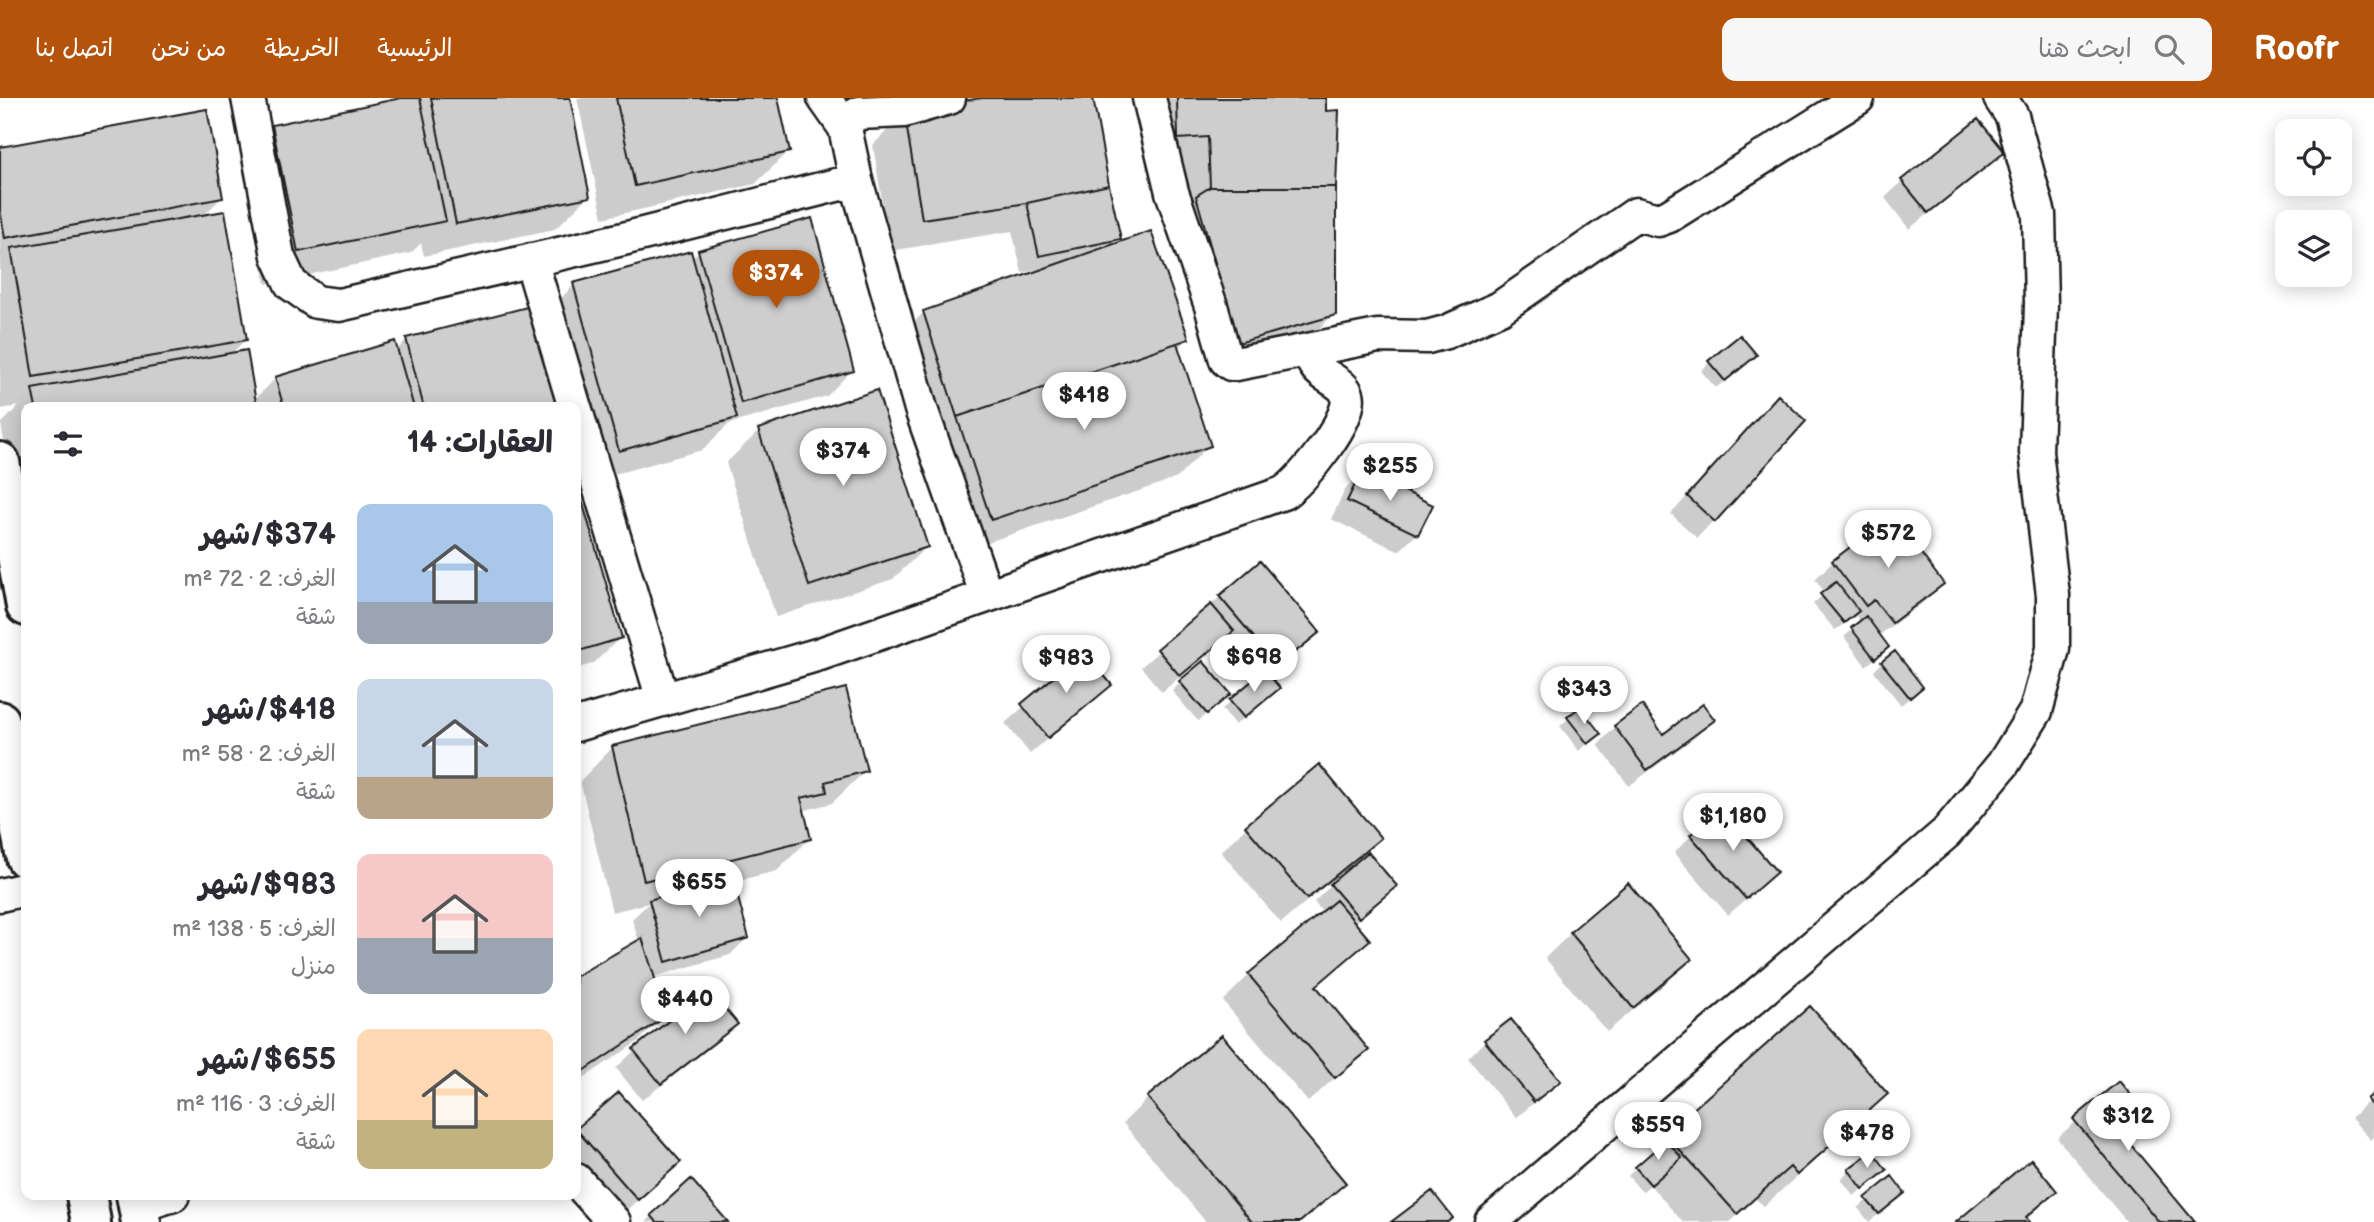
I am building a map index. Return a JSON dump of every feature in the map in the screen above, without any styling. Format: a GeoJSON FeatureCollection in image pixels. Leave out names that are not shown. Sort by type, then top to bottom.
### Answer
{"type":"FeatureCollection","features":[{"type":"Feature","properties":{"kind":"street"},"geometry":{"type":"LineString","coordinates":[[248,98],[278,256],[291,284],[316,302],[339,305],[623,239],[856,180]]}},
{"type":"Feature","properties":{"kind":"street"},"geometry":{"type":"LineString","coordinates":[[824,98],[845,128],[856,180],[921,409],[987,596]]}},
{"type":"Feature","properties":{"kind":"street"},"geometry":{"type":"LineString","coordinates":[[845,128],[848,121],[858,113],[904,111],[948,98]]}},
{"type":"Feature","properties":{"kind":"street"},"geometry":{"type":"LineString","coordinates":[[1149,98],[1172,192],[1211,306],[1226,360],[1231,364],[1378,336],[1427,337],[1446,332],[1500,308],[1636,215],[1658,220],[1669,216],[1858,98]]}},
{"type":"Feature","properties":{"kind":"street"},"geometry":{"type":"LineString","coordinates":[[1491,1222],[1947,833],[2003,764],[2036,711],[2053,649],[2053,595],[2036,452],[2041,304],[2039,214],[2012,116],[2000,98]]}},
{"type":"Feature","properties":{"kind":"street"},"geometry":{"type":"LineString","coordinates":[[531,260],[573,402]]}},
{"type":"Feature","properties":{"kind":"street"},"geometry":{"type":"LineString","coordinates":[[581,724],[820,654],[1283,494],[1292,488],[1315,462],[1340,423],[1348,401],[1347,393],[1315,366],[1308,350]]}},
{"type":"Feature","properties":{"kind":"street"},"geometry":{"type":"LineString","coordinates":[[581,429],[663,700]]}},
{"type":"Feature","properties":{"kind":"street"},"geometry":{"type":"LineString","coordinates":[[0,462],[21,578]]}},
{"type":"Feature","properties":{"kind":"street"},"geometry":{"type":"LineString","coordinates":[[0,721],[21,832]]}},
{"type":"Feature","properties":{"kind":"street"},"geometry":{"type":"LineString","coordinates":[[0,895],[21,890]]}},
{"type":"Feature","properties":{"kind":"street"},"geometry":{"type":"LineString","coordinates":[[581,1186],[614,1222]]}},
{"type":"Feature","properties":{"kind":"street"},"geometry":{"type":"LineString","coordinates":[[87,1200],[91,1222]]}},
{"type":"Feature","properties":{"kind":"building"},"geometry":{"type":"Polygon","coordinates":[[[401,98],[420,98],[446,221],[298,252],[272,125],[401,98]]]}},
{"type":"Feature","properties":{"kind":"building"},"geometry":{"type":"Polygon","coordinates":[[[431,98],[570,98],[590,197],[456,224],[431,98]]]}},
{"type":"Feature","properties":{"kind":"building"},"geometry":{"type":"Polygon","coordinates":[[[616,98],[778,98],[790,152],[635,186],[616,98]]]}},
{"type":"Feature","properties":{"kind":"building"},"geometry":{"type":"Polygon","coordinates":[[[981,98],[1093,98],[1109,185],[1027,203],[922,219],[904,111],[981,98]]]}},
{"type":"Feature","properties":{"kind":"building"},"geometry":{"type":"Polygon","coordinates":[[[1177,98],[1326,98],[1326,111],[1339,110],[1336,187],[1210,187],[1208,137],[1178,139],[1177,98]]]}},
{"type":"Feature","properties":{"kind":"building"},"geometry":{"type":"Polygon","coordinates":[[[207,109],[223,198],[5,238],[0,209],[0,147],[207,109]]]}},
{"type":"Feature","properties":{"kind":"building"},"geometry":{"type":"Polygon","coordinates":[[[1978,119],[2005,152],[1928,213],[1901,180],[1978,119]]]}},
{"type":"Feature","properties":{"kind":"building"},"geometry":{"type":"Polygon","coordinates":[[[1109,185],[1121,239],[1039,256],[1027,203],[1109,185]]]}},
{"type":"Feature","properties":{"kind":"building"},"geometry":{"type":"Polygon","coordinates":[[[1210,187],[1336,187],[1336,315],[1238,343],[1196,196],[1210,187]]]}},
{"type":"Feature","properties":{"kind":"building"},"geometry":{"type":"Polygon","coordinates":[[[225,211],[247,340],[33,377],[11,248],[225,211]]]}},
{"type":"Feature","properties":{"kind":"building"},"geometry":{"type":"Polygon","coordinates":[[[812,218],[854,371],[741,403],[698,250],[812,218]]]}},
{"type":"Feature","properties":{"kind":"building"},"geometry":{"type":"Polygon","coordinates":[[[1151,231],[1189,339],[957,417],[923,311],[1151,231]]]}},
{"type":"Feature","properties":{"kind":"building"},"geometry":{"type":"Polygon","coordinates":[[[691,251],[737,418],[619,451],[573,283],[691,251]]]}},
{"type":"Feature","properties":{"kind":"building"},"geometry":{"type":"Polygon","coordinates":[[[531,306],[555,402],[422,402],[406,338],[531,306]]]}},
{"type":"Feature","properties":{"kind":"building"},"geometry":{"type":"Polygon","coordinates":[[[1740,335],[1757,355],[1725,381],[1708,361],[1740,335]]]}},
{"type":"Feature","properties":{"kind":"building"},"geometry":{"type":"Polygon","coordinates":[[[395,341],[412,402],[282,402],[275,377],[395,341]]]}},
{"type":"Feature","properties":{"kind":"building"},"geometry":{"type":"Polygon","coordinates":[[[1177,343],[1211,446],[991,520],[957,417],[1177,343]]]}},
{"type":"Feature","properties":{"kind":"building"},"geometry":{"type":"Polygon","coordinates":[[[247,350],[256,402],[35,402],[32,389],[247,350]]]}},
{"type":"Feature","properties":{"kind":"building"},"geometry":{"type":"Polygon","coordinates":[[[877,390],[928,547],[809,586],[758,429],[877,390]]]}},
{"type":"Feature","properties":{"kind":"building"},"geometry":{"type":"Polygon","coordinates":[[[1778,395],[1806,421],[1715,522],[1687,496],[1778,395]]]}},
{"type":"Feature","properties":{"kind":"building"},"geometry":{"type":"Polygon","coordinates":[[[1362,470],[1433,505],[1418,535],[1347,501],[1362,470]]]}},
{"type":"Feature","properties":{"kind":"building"},"geometry":{"type":"Polygon","coordinates":[[[581,497],[622,638],[581,650],[581,497]]]}},
{"type":"Feature","properties":{"kind":"building"},"geometry":{"type":"Polygon","coordinates":[[[1892,515],[1944,584],[1892,623],[1874,600],[1866,606],[1832,561],[1892,515]]]}},
{"type":"Feature","properties":{"kind":"building"},"geometry":{"type":"Polygon","coordinates":[[[1260,561],[1320,632],[1278,666],[1219,596],[1260,561]]]}},
{"type":"Feature","properties":{"kind":"building"},"geometry":{"type":"Polygon","coordinates":[[[1836,582],[1859,611],[1844,623],[1820,594],[1836,582]]]}},
{"type":"Feature","properties":{"kind":"building"},"geometry":{"type":"Polygon","coordinates":[[[1211,604],[1234,631],[1180,676],[1157,649],[1211,604]]]}},
{"type":"Feature","properties":{"kind":"building"},"geometry":{"type":"Polygon","coordinates":[[[1866,616],[1889,647],[1875,659],[1851,628],[1866,616]]]}},
{"type":"Feature","properties":{"kind":"building"},"geometry":{"type":"Polygon","coordinates":[[[1895,651],[1923,687],[1910,698],[1881,662],[1895,651]]]}},
{"type":"Feature","properties":{"kind":"building"},"geometry":{"type":"Polygon","coordinates":[[[1084,652],[1112,685],[1048,738],[1021,704],[1084,652]]]}},
{"type":"Feature","properties":{"kind":"building"},"geometry":{"type":"Polygon","coordinates":[[[1203,661],[1231,694],[1207,714],[1179,681],[1203,661]]]}},
{"type":"Feature","properties":{"kind":"building"},"geometry":{"type":"Polygon","coordinates":[[[1265,670],[1280,688],[1244,718],[1229,700],[1265,670]]]}},
{"type":"Feature","properties":{"kind":"building"},"geometry":{"type":"Polygon","coordinates":[[[846,688],[867,771],[825,782],[827,792],[801,798],[811,839],[644,881],[612,746],[846,688]]]}},
{"type":"Feature","properties":{"kind":"building"},"geometry":{"type":"Polygon","coordinates":[[[1703,704],[1715,720],[1647,770],[1614,726],[1642,705],[1663,734],[1703,704]]]}},
{"type":"Feature","properties":{"kind":"building"},"geometry":{"type":"Polygon","coordinates":[[[1580,707],[1601,734],[1588,744],[1567,717],[1580,707]]]}},
{"type":"Feature","properties":{"kind":"building"},"geometry":{"type":"Polygon","coordinates":[[[1319,764],[1381,838],[1307,899],[1245,826],[1319,764]]]}},
{"type":"Feature","properties":{"kind":"building"},"geometry":{"type":"Polygon","coordinates":[[[1721,807],[1777,872],[1746,899],[1690,835],[1721,807]]]}},
{"type":"Feature","properties":{"kind":"building"},"geometry":{"type":"Polygon","coordinates":[[[1368,852],[1397,886],[1359,918],[1330,884],[1368,852]]]}},
{"type":"Feature","properties":{"kind":"building"},"geometry":{"type":"Polygon","coordinates":[[[732,876],[749,938],[666,962],[649,900],[732,876]]]}},
{"type":"Feature","properties":{"kind":"building"},"geometry":{"type":"Polygon","coordinates":[[[1628,883],[1692,959],[1633,1008],[1570,932],[1628,883]]]}},
{"type":"Feature","properties":{"kind":"building"},"geometry":{"type":"Polygon","coordinates":[[[1336,900],[1370,940],[1316,986],[1369,1050],[1335,1078],[1248,974],[1336,900]]]}},
{"type":"Feature","properties":{"kind":"building"},"geometry":{"type":"Polygon","coordinates":[[[642,938],[667,1016],[581,1073],[581,973],[642,938]]]}},
{"type":"Feature","properties":{"kind":"building"},"geometry":{"type":"Polygon","coordinates":[[[709,989],[738,1024],[661,1084],[633,1049],[709,989]]]}},
{"type":"Feature","properties":{"kind":"building"},"geometry":{"type":"Polygon","coordinates":[[[1810,1006],[1888,1094],[1797,1175],[1790,1167],[1737,1214],[1665,1134],[1810,1006]]]}},
{"type":"Feature","properties":{"kind":"building"},"geometry":{"type":"Polygon","coordinates":[[[1511,1019],[1561,1081],[1534,1102],[1484,1040],[1511,1019]]]}},
{"type":"Feature","properties":{"kind":"building"},"geometry":{"type":"Polygon","coordinates":[[[1222,1035],[1346,1183],[1300,1222],[1252,1222],[1147,1097],[1222,1035]]]}},
{"type":"Feature","properties":{"kind":"building"},"geometry":{"type":"Polygon","coordinates":[[[2119,1081],[2141,1107],[2116,1127],[2195,1222],[2159,1222],[2073,1119],[2119,1081]]]}},
{"type":"Feature","properties":{"kind":"building"},"geometry":{"type":"Polygon","coordinates":[[[619,1092],[681,1162],[638,1200],[581,1135],[581,1125],[619,1092]]]}},
{"type":"Feature","properties":{"kind":"building"},"geometry":{"type":"Polygon","coordinates":[[[2374,1093],[2374,1107],[2367,1099],[2374,1093]]]}},
{"type":"Feature","properties":{"kind":"building"},"geometry":{"type":"Polygon","coordinates":[[[1666,1140],[1682,1158],[1651,1185],[1635,1167],[1666,1140]]]}},
{"type":"Feature","properties":{"kind":"building"},"geometry":{"type":"Polygon","coordinates":[[[1872,1151],[1887,1170],[1863,1189],[1848,1169],[1872,1151]]]}},
{"type":"Feature","properties":{"kind":"building"},"geometry":{"type":"Polygon","coordinates":[[[2031,1159],[2057,1191],[2026,1217],[2030,1222],[1956,1222],[2031,1159]]]}},
{"type":"Feature","properties":{"kind":"building"},"geometry":{"type":"Polygon","coordinates":[[[1892,1176],[1905,1193],[1879,1214],[1865,1198],[1892,1176]]]}},
{"type":"Feature","properties":{"kind":"building"},"geometry":{"type":"Polygon","coordinates":[[[691,1179],[728,1222],[657,1222],[651,1215],[691,1179]]]}},
{"type":"Feature","properties":{"kind":"building"},"geometry":{"type":"Polygon","coordinates":[[[1432,1191],[1453,1218],[1447,1222],[1391,1222],[1432,1191]]]}}]}
